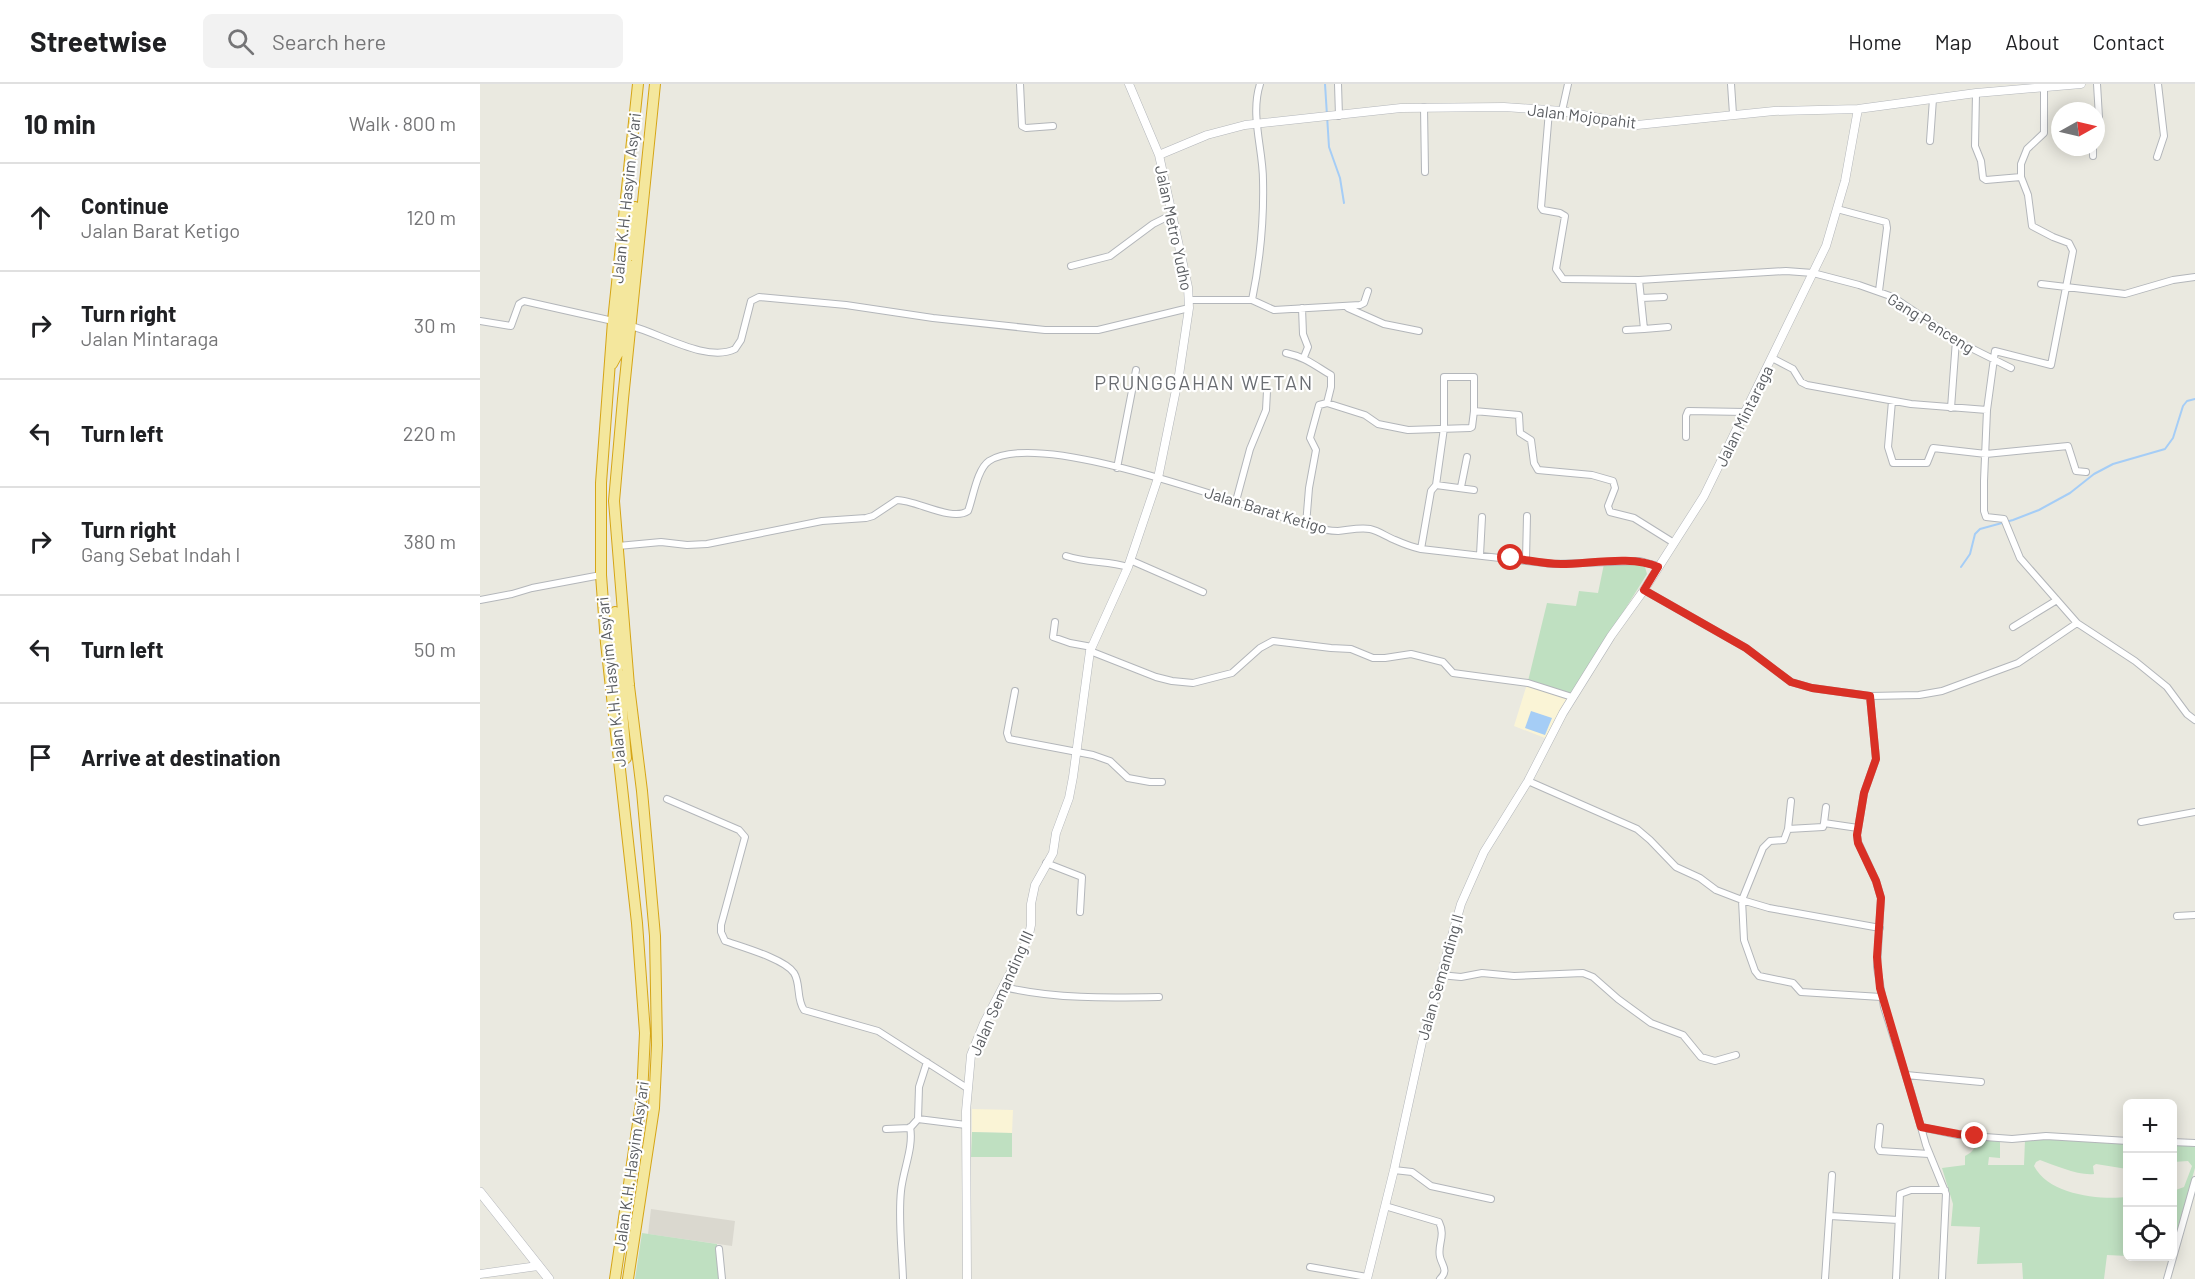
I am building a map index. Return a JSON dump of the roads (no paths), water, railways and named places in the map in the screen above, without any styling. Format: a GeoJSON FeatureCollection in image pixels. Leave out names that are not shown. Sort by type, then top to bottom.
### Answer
{"type":"FeatureCollection","features":[{"type":"Feature","properties":{"kind":"highway","name":"Jalan K.H. Hasyim Asy'ari"},"geometry":{"type":"LineString","coordinates":[[615,1279],[642,1096],[645,1043],[637,923],[607,658],[601,575],[601,483],[613,321],[638,84]]}},
{"type":"Feature","properties":{"kind":"highway","name":"Jalan K.H. Hasyim Asy'ari"},"geometry":{"type":"LineString","coordinates":[[628,1279],[654,1108],[657,1045],[655,936],[619,580],[614,501],[655,84]]}},
{"type":"Feature","properties":{"kind":"highway"},"geometry":{"type":"LineString","coordinates":[[621,246],[623,256],[628,257],[638,183],[646,171]]}},
{"type":"Feature","properties":{"kind":"highway"},"geometry":{"type":"LineString","coordinates":[[610,367],[618,353],[628,265],[633,266],[636,276]]}},
{"type":"Feature","properties":{"kind":"highway"},"geometry":{"type":"LineString","coordinates":[[607,658],[613,668],[618,667],[614,593],[619,580]]}},
{"type":"Feature","properties":{"kind":"highway"},"geometry":{"type":"LineString","coordinates":[[621,778],[626,764],[618,678],[625,675],[629,686]]}},
{"type":"Feature","properties":{"kind":"main road"},"geometry":{"type":"LineString","coordinates":[[480,1192],[549,1279]]}},
{"type":"Feature","properties":{"kind":"street"},"geometry":{"type":"LineString","coordinates":[[1020,84],[1022,126],[1026,128],[1053,126]]}},
{"type":"Feature","properties":{"kind":"street","name":"Jalan Metro Yudho"},"geometry":{"type":"LineString","coordinates":[[1129,84],[1159,155],[1188,287],[1189,304],[1179,375],[1158,478]]}},
{"type":"Feature","properties":{"kind":"street"},"geometry":{"type":"LineString","coordinates":[[1252,300],[1258,274],[1263,181],[1256,102],[1260,84]]}},
{"type":"Feature","properties":{"kind":"street"},"geometry":{"type":"LineString","coordinates":[[1338,84],[1339,116]]}},
{"type":"Feature","properties":{"kind":"street"},"geometry":{"type":"LineString","coordinates":[[1562,111],[1568,84]]}},
{"type":"Feature","properties":{"kind":"street"},"geometry":{"type":"LineString","coordinates":[[1731,84],[1733,114]]}},
{"type":"Feature","properties":{"kind":"street","name":"Jalan Mojopahit"},"geometry":{"type":"LineString","coordinates":[[1159,155],[1207,135],[1258,123],[1424,107],[1504,107],[1562,111],[1628,125],[1733,114],[1858,109],[1976,93],[2001,87],[2081,84]]}},
{"type":"Feature","properties":{"kind":"street"},"geometry":{"type":"LineString","coordinates":[[2097,84],[2098,102]]}},
{"type":"Feature","properties":{"kind":"street"},"geometry":{"type":"LineString","coordinates":[[2157,157],[2164,136],[2158,84]]}},
{"type":"Feature","properties":{"kind":"street"},"geometry":{"type":"LineString","coordinates":[[2044,86],[2044,133],[2027,148],[2021,164],[2021,177],[2028,195],[2032,226],[2069,243],[2073,248],[2050,365],[1995,351],[1987,410],[1983,481],[1985,515],[1989,519],[2006,523],[2020,558],[2077,623],[2135,661],[2167,687],[2187,714],[2195,720]]}},
{"type":"Feature","properties":{"kind":"street"},"geometry":{"type":"LineString","coordinates":[[1976,93],[1975,146],[1981,161],[1983,178],[1986,180],[2021,177]]}},
{"type":"Feature","properties":{"kind":"street"},"geometry":{"type":"LineString","coordinates":[[1930,141],[1933,99]]}},
{"type":"Feature","properties":{"kind":"street"},"geometry":{"type":"LineString","coordinates":[[1424,107],[1425,172]]}},
{"type":"Feature","properties":{"kind":"street","name":"Jalan Mintaraga"},"geometry":{"type":"LineString","coordinates":[[1572,697],[1704,496],[1813,273],[1826,246],[1837,209],[1858,109]]}},
{"type":"Feature","properties":{"kind":"street","name":"Gang Penceng"},"geometry":{"type":"LineString","coordinates":[[1550,111],[1541,207],[1543,210],[1564,216],[1556,269],[1563,279],[1639,280],[1774,272],[1813,273],[1879,291],[1904,304],[1956,340],[2011,368]]}},
{"type":"Feature","properties":{"kind":"street"},"geometry":{"type":"LineString","coordinates":[[1837,209],[1886,222],[1879,291]]}},
{"type":"Feature","properties":{"kind":"street"},"geometry":{"type":"LineString","coordinates":[[1071,266],[1110,256],[1153,224],[1173,214]]}},
{"type":"Feature","properties":{"kind":"street"},"geometry":{"type":"LineString","coordinates":[[2041,284],[2125,294],[2173,280],[2195,277]]}},
{"type":"Feature","properties":{"kind":"street"},"geometry":{"type":"LineString","coordinates":[[1639,280],[1644,329]]}},
{"type":"Feature","properties":{"kind":"street"},"geometry":{"type":"LineString","coordinates":[[631,326],[697,350],[716,354],[735,349],[741,340],[751,301],[759,297],[1056,330],[1098,330],[1189,304],[1252,300],[1273,310],[1345,306],[1363,304],[1368,291]]}},
{"type":"Feature","properties":{"kind":"street"},"geometry":{"type":"LineString","coordinates":[[1641,298],[1664,297]]}},
{"type":"Feature","properties":{"kind":"street"},"geometry":{"type":"LineString","coordinates":[[480,321],[511,326],[519,304],[524,301],[613,321]]}},
{"type":"Feature","properties":{"kind":"street"},"geometry":{"type":"LineString","coordinates":[[1345,306],[1384,324],[1419,331]]}},
{"type":"Feature","properties":{"kind":"street"},"geometry":{"type":"LineString","coordinates":[[1302,308],[1303,334],[1308,347],[1304,357]]}},
{"type":"Feature","properties":{"kind":"street"},"geometry":{"type":"LineString","coordinates":[[1626,330],[1668,327]]}},
{"type":"Feature","properties":{"kind":"street"},"geometry":{"type":"LineString","coordinates":[[1951,408],[1956,340]]}},
{"type":"Feature","properties":{"kind":"street"},"geometry":{"type":"LineString","coordinates":[[1286,353],[1304,357],[1331,376],[1327,403]]}},
{"type":"Feature","properties":{"kind":"street"},"geometry":{"type":"LineString","coordinates":[[1772,357],[1793,369],[1804,384],[1892,401],[1987,410]]}},
{"type":"Feature","properties":{"kind":"street"},"geometry":{"type":"LineString","coordinates":[[1117,468],[1136,370]]}},
{"type":"Feature","properties":{"kind":"street"},"geometry":{"type":"LineString","coordinates":[[1306,525],[1309,488],[1316,450],[1310,438],[1318,405],[1327,403],[1365,415],[1378,424],[1408,430],[1444,428],[1470,428],[1473,424],[1474,377],[1445,377],[1444,428],[1436,485],[1429,494],[1421,549]]}},
{"type":"Feature","properties":{"kind":"street"},"geometry":{"type":"LineString","coordinates":[[1236,501],[1250,449],[1266,410],[1267,391]]}},
{"type":"Feature","properties":{"kind":"street"},"geometry":{"type":"LineString","coordinates":[[1892,401],[1888,447],[1893,463],[1927,463],[1934,448],[1986,454],[2068,446],[2076,471],[2086,472]]}},
{"type":"Feature","properties":{"kind":"street"},"geometry":{"type":"LineString","coordinates":[[1474,411],[1519,415],[1520,434],[1531,440],[1537,469],[1592,475],[1613,481],[1615,488],[1608,505],[1609,510],[1634,518],[1674,543]]}},
{"type":"Feature","properties":{"kind":"street"},"geometry":{"type":"LineString","coordinates":[[1686,437],[1686,416],[1689,411],[1745,412]]}},
{"type":"Feature","properties":{"kind":"street","name":"Jalan Barat Ketigo"},"geometry":{"type":"LineString","coordinates":[[617,546],[718,543],[822,521],[866,518],[897,500],[962,514],[969,509],[983,466],[993,459],[1008,455],[1041,453],[1158,478],[1306,525],[1335,531],[1371,530],[1421,549],[1559,564],[1640,561],[1658,567]]}},
{"type":"Feature","properties":{"kind":"street"},"geometry":{"type":"LineString","coordinates":[[1461,487],[1467,457]]}},
{"type":"Feature","properties":{"kind":"street","name":"Jalan Semanding III"},"geometry":{"type":"LineString","coordinates":[[967,1279],[966,1125],[971,1055],[976,1039],[1028,939],[1035,885],[1053,853],[1056,833],[1069,798],[1091,649],[1129,563],[1158,478]]}},
{"type":"Feature","properties":{"kind":"street"},"geometry":{"type":"LineString","coordinates":[[1436,485],[1474,490]]}},
{"type":"Feature","properties":{"kind":"street"},"geometry":{"type":"LineString","coordinates":[[1526,560],[1527,516]]}},
{"type":"Feature","properties":{"kind":"street"},"geometry":{"type":"LineString","coordinates":[[1480,555],[1482,517]]}},
{"type":"Feature","properties":{"kind":"street"},"geometry":{"type":"LineString","coordinates":[[1066,556],[1081,561],[1129,563],[1203,592]]}},
{"type":"Feature","properties":{"kind":"street"},"geometry":{"type":"LineString","coordinates":[[480,600],[601,575]]}},
{"type":"Feature","properties":{"kind":"street"},"geometry":{"type":"LineString","coordinates":[[1644,590],[1746,648],[1791,682],[1812,688],[1870,696],[1918,695],[1942,691],[2018,663],[2077,623]]}},
{"type":"Feature","properties":{"kind":"street"},"geometry":{"type":"LineString","coordinates":[[2013,627],[2057,600]]}},
{"type":"Feature","properties":{"kind":"street"},"geometry":{"type":"LineString","coordinates":[[1055,622],[1053,637],[1091,649],[1156,677],[1172,681],[1193,683],[1232,673],[1269,642],[1286,641],[1351,649],[1374,658],[1411,654],[1437,659],[1453,673],[1528,683],[1572,697]]}},
{"type":"Feature","properties":{"kind":"street"},"geometry":{"type":"LineString","coordinates":[[1015,691],[1007,732],[1010,739],[1093,755],[1105,759],[1134,781],[1162,782]]}},
{"type":"Feature","properties":{"kind":"street"},"geometry":{"type":"LineString","coordinates":[[1870,696],[1876,759],[1864,793],[1858,843],[1880,892],[1882,909],[1877,967],[1881,997],[1929,1154],[1945,1190],[1947,1203],[1942,1279]]}},
{"type":"Feature","properties":{"kind":"street","name":"Jalan Semanding II"},"geometry":{"type":"LineString","coordinates":[[1367,1278],[1422,1042],[1455,922],[1470,883],[1496,832],[1528,781],[1572,697]]}},
{"type":"Feature","properties":{"kind":"street"},"geometry":{"type":"LineString","coordinates":[[1528,781],[1636,829],[1676,867],[1700,878],[1716,890],[1769,908],[1880,928]]}},
{"type":"Feature","properties":{"kind":"street"},"geometry":{"type":"LineString","coordinates":[[667,799],[739,830],[746,837],[721,925],[725,941],[771,958],[793,971],[804,1010],[878,1031],[967,1089]]}},
{"type":"Feature","properties":{"kind":"street"},"geometry":{"type":"LineString","coordinates":[[1791,801],[1788,829],[1784,840],[1770,842],[1763,848],[1742,900],[1744,940],[1755,971],[1759,976],[1793,982],[1801,992],[1881,997]]}},
{"type":"Feature","properties":{"kind":"street"},"geometry":{"type":"LineString","coordinates":[[1788,829],[1823,827],[1826,807]]}},
{"type":"Feature","properties":{"kind":"street"},"geometry":{"type":"LineString","coordinates":[[2140,822],[2195,812]]}},
{"type":"Feature","properties":{"kind":"street"},"geometry":{"type":"LineString","coordinates":[[1824,823],[1858,828]]}},
{"type":"Feature","properties":{"kind":"street"},"geometry":{"type":"LineString","coordinates":[[1046,863],[1082,877],[1080,912]]}},
{"type":"Feature","properties":{"kind":"street"},"geometry":{"type":"LineString","coordinates":[[2177,916],[2195,915]]}},
{"type":"Feature","properties":{"kind":"street"},"geometry":{"type":"LineString","coordinates":[[1440,975],[1461,977],[1482,973],[1506,976],[1576,972],[1588,974],[1651,1023],[1683,1035],[1701,1057],[1715,1061],[1736,1055]]}},
{"type":"Feature","properties":{"kind":"street"},"geometry":{"type":"LineString","coordinates":[[1004,987],[1063,997],[1159,997]]}},
{"type":"Feature","properties":{"kind":"street"},"geometry":{"type":"LineString","coordinates":[[885,1129],[910,1127],[918,1119],[920,1087],[927,1062]]}},
{"type":"Feature","properties":{"kind":"street"},"geometry":{"type":"LineString","coordinates":[[1906,1075],[1981,1082]]}},
{"type":"Feature","properties":{"kind":"street"},"geometry":{"type":"LineString","coordinates":[[918,1119],[966,1125]]}},
{"type":"Feature","properties":{"kind":"street"},"geometry":{"type":"LineString","coordinates":[[903,1279],[901,1194],[904,1168],[909,1152],[910,1127]]}},
{"type":"Feature","properties":{"kind":"street"},"geometry":{"type":"LineString","coordinates":[[1880,1127],[1878,1147],[1880,1151],[1929,1154]]}},
{"type":"Feature","properties":{"kind":"street"},"geometry":{"type":"LineString","coordinates":[[1921,1127],[1958,1134],[2012,1139],[2046,1136],[2123,1141]]}},
{"type":"Feature","properties":{"kind":"street"},"geometry":{"type":"LineString","coordinates":[[2177,1142],[2195,1143]]}},
{"type":"Feature","properties":{"kind":"street"},"geometry":{"type":"LineString","coordinates":[[1394,1170],[1412,1172],[1431,1186],[1491,1198]]}},
{"type":"Feature","properties":{"kind":"street"},"geometry":{"type":"LineString","coordinates":[[1825,1279],[1832,1175]]}},
{"type":"Feature","properties":{"kind":"street"},"geometry":{"type":"LineString","coordinates":[[2167,1279],[2195,1180]]}},
{"type":"Feature","properties":{"kind":"street"},"geometry":{"type":"LineString","coordinates":[[1896,1279],[1900,1194],[1911,1191],[1945,1190]]}},
{"type":"Feature","properties":{"kind":"street"},"geometry":{"type":"LineString","coordinates":[[1385,1206],[1439,1222],[1442,1237],[1440,1256],[1445,1267],[1444,1275],[1440,1279]]}},
{"type":"Feature","properties":{"kind":"street"},"geometry":{"type":"LineString","coordinates":[[1830,1216],[1898,1220]]}},
{"type":"Feature","properties":{"kind":"street"},"geometry":{"type":"LineString","coordinates":[[719,1249],[722,1279]]}},
{"type":"Feature","properties":{"kind":"street"},"geometry":{"type":"LineString","coordinates":[[480,1274],[507,1275],[538,1266]]}},
{"type":"Feature","properties":{"kind":"street"},"geometry":{"type":"LineString","coordinates":[[1310,1267],[1367,1278]]}},
{"type":"Feature","properties":{"kind":"water"},"geometry":{"type":"Polygon","coordinates":[[[1531,711],[1552,718],[1545,735],[1525,728],[1531,711]]]}},
{"type":"Feature","properties":{"kind":"waterway"},"geometry":{"type":"LineString","coordinates":[[1325,84],[1329,147],[1340,178],[1344,203]]}},
{"type":"Feature","properties":{"kind":"waterway"},"geometry":{"type":"LineString","coordinates":[[1961,567],[1970,554],[1975,534],[1980,529],[2039,510],[2070,493],[2094,474],[2113,464],[2165,449],[2173,438],[2183,406],[2187,401],[2195,399]]}},
{"type":"Feature","properties":{"kind":"district","name":"PRUNGGAHAN WETAN"},"geometry":{"type":"Point","coordinates":[1204,383]}}]}
